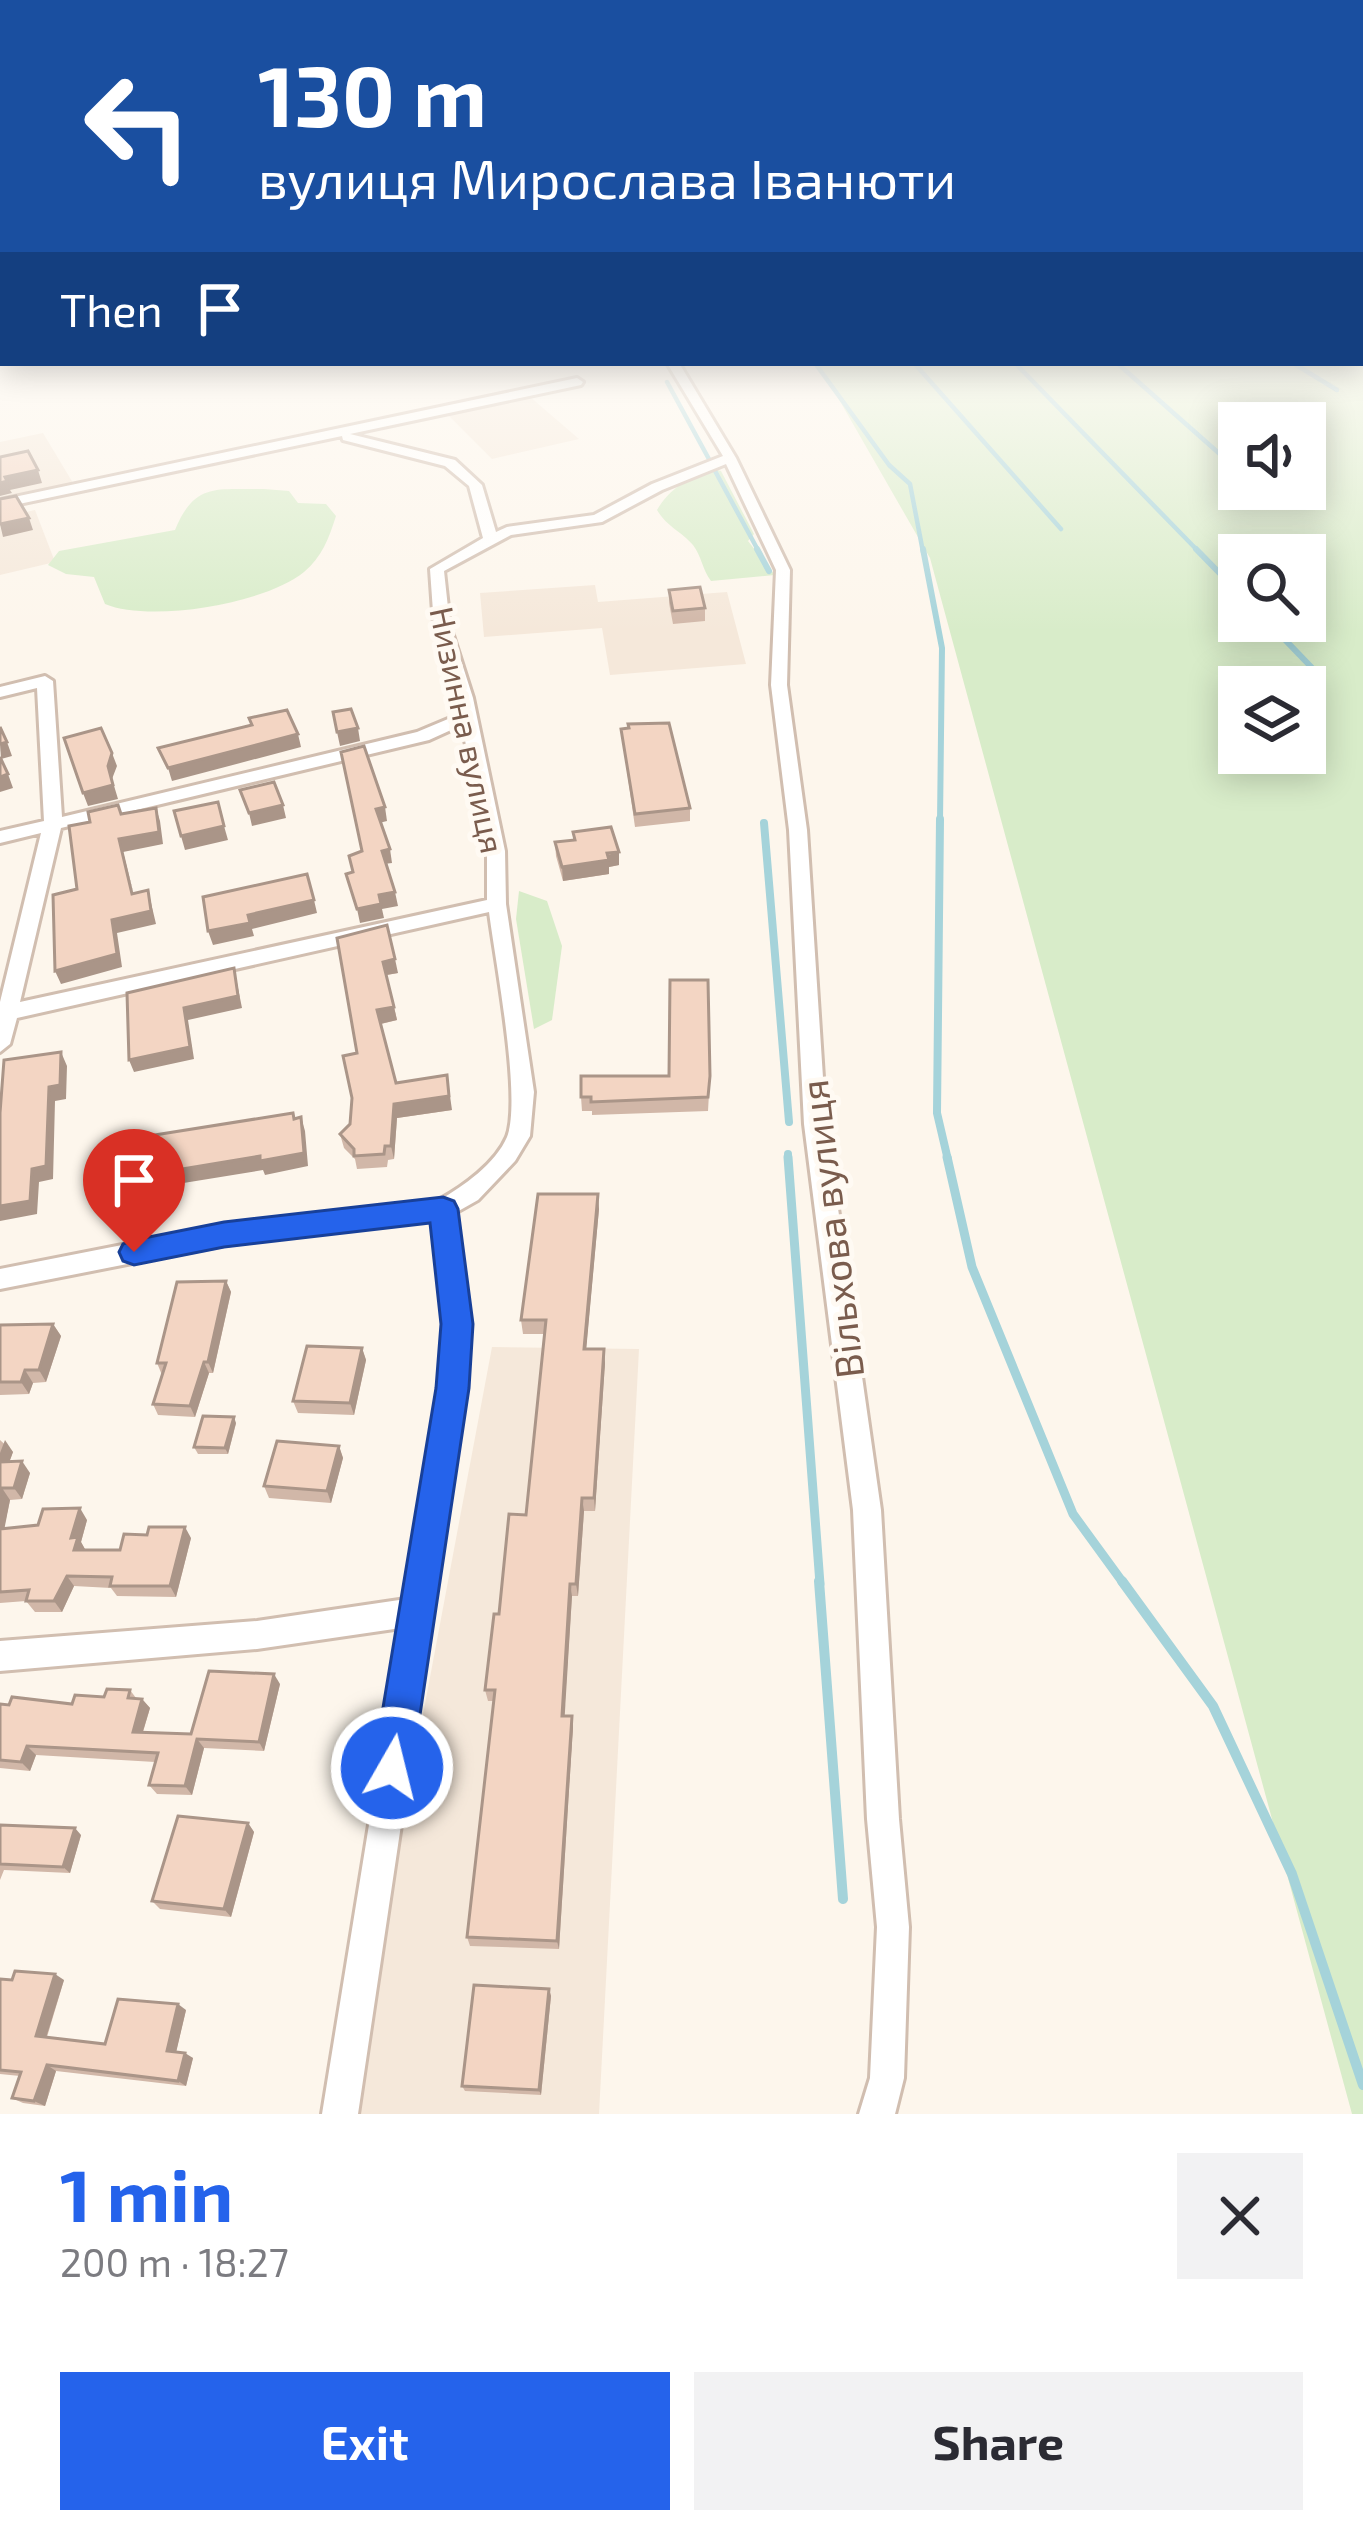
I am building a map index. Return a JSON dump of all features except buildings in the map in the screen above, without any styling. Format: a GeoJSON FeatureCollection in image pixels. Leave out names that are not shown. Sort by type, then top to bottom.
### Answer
{"type":"FeatureCollection","features":[{"type":"Feature","properties":{"kind":"street"},"geometry":{"type":"LineString","coordinates":[[0,504],[328,435]]}},
{"type":"Feature","properties":{"kind":"street","name":"Вільхова вулиця"},"geometry":{"type":"LineString","coordinates":[[716,435],[783,570],[779,685],[798,830],[814,1124],[867,1510],[893,1927],[887,2078],[877,2114]]}},
{"type":"Feature","properties":{"kind":"street"},"geometry":{"type":"LineString","coordinates":[[322,436],[402,448],[450,463],[475,484],[491,540]]}},
{"type":"Feature","properties":{"kind":"street","name":"Низинна вулиця"},"geometry":{"type":"LineString","coordinates":[[443,1209],[470,1195],[507,1155],[519,1136],[523,1092],[497,904],[496,851],[469,716],[442,626],[436,569],[507,531],[597,519],[657,487],[730,458]]}},
{"type":"Feature","properties":{"kind":"street"},"geometry":{"type":"LineString","coordinates":[[0,692],[45,681],[53,822],[0,1044]]}},
{"type":"Feature","properties":{"kind":"street"},"geometry":{"type":"LineString","coordinates":[[0,837],[423,736],[469,716]]}},
{"type":"Feature","properties":{"kind":"street"},"geometry":{"type":"LineString","coordinates":[[5,1012],[497,904]]}},
{"type":"Feature","properties":{"kind":"street"},"geometry":{"type":"LineString","coordinates":[[0,1279],[224,1235],[443,1209],[457,1324],[453,1388],[340,2114]]}},
{"type":"Feature","properties":{"kind":"street"},"geometry":{"type":"LineString","coordinates":[[0,1656],[257,1635],[416,1612]]}},
{"type":"Feature","properties":{"kind":"shaded area"},"geometry":{"type":"Polygon","coordinates":[[[44,435],[73,483],[0,499],[0,442],[44,435]]]}},
{"type":"Feature","properties":{"kind":"shaded area"},"geometry":{"type":"Polygon","coordinates":[[[468,435],[574,435],[579,439],[492,459],[468,435]]]}},
{"type":"Feature","properties":{"kind":"shaded area"},"geometry":{"type":"Polygon","coordinates":[[[35,510],[55,562],[0,575],[0,518],[35,510]]]}},
{"type":"Feature","properties":{"kind":"shaded area"},"geometry":{"type":"Polygon","coordinates":[[[595,585],[598,602],[727,592],[746,664],[610,675],[602,628],[484,637],[480,593],[595,585]]]}},
{"type":"Feature","properties":{"kind":"shaded area"},"geometry":{"type":"Polygon","coordinates":[[[492,1347],[639,1349],[599,2114],[348,2114],[492,1347]]]}},
{"type":"Feature","properties":{"kind":"green space"},"geometry":{"type":"Polygon","coordinates":[[[859,435],[1218,435],[1218,510],[1326,510],[1326,435],[1363,435],[1363,2114],[1352,2114],[930,558],[859,435]]]}},
{"type":"Feature","properties":{"kind":"green space"},"geometry":{"type":"Polygon","coordinates":[[[714,469],[721,471],[754,534],[748,541],[775,575],[711,581],[693,545],[657,510],[681,484],[714,469]]]}},
{"type":"Feature","properties":{"kind":"green space"},"geometry":{"type":"Polygon","coordinates":[[[210,491],[289,491],[298,503],[326,504],[336,516],[324,547],[310,566],[263,593],[177,611],[125,609],[105,604],[94,577],[66,574],[48,565],[59,551],[175,530],[191,503],[210,491]]]}},
{"type":"Feature","properties":{"kind":"green space"},"geometry":{"type":"Polygon","coordinates":[[[519,891],[547,901],[562,946],[552,1020],[534,1029],[516,919],[519,891]]]}},
{"type":"Feature","properties":{"kind":"waterway"},"geometry":{"type":"LineString","coordinates":[[696,435],[710,461]]}},
{"type":"Feature","properties":{"kind":"waterway"},"geometry":{"type":"LineString","coordinates":[[867,435],[910,484],[923,552]]}},
{"type":"Feature","properties":{"kind":"waterway"},"geometry":{"type":"LineString","coordinates":[[977,435],[1061,529]]}},
{"type":"Feature","properties":{"kind":"waterway"},"geometry":{"type":"LineString","coordinates":[[1085,435],[1199,552]]}},
{"type":"Feature","properties":{"kind":"waterway"},"geometry":{"type":"LineString","coordinates":[[1198,435],[1218,452]]}},
{"type":"Feature","properties":{"kind":"waterway"},"geometry":{"type":"LineString","coordinates":[[714,469],[759,552]]}},
{"type":"Feature","properties":{"kind":"waterway"},"geometry":{"type":"LineString","coordinates":[[757,549],[769,571]]}},
{"type":"Feature","properties":{"kind":"waterway"},"geometry":{"type":"LineString","coordinates":[[923,549],[942,648],[940,822]]}},
{"type":"Feature","properties":{"kind":"waterway"},"geometry":{"type":"LineString","coordinates":[[1196,549],[1218,572]]}},
{"type":"Feature","properties":{"kind":"waterway"},"geometry":{"type":"LineString","coordinates":[[1287,642],[1310,666]]}},
{"type":"Feature","properties":{"kind":"waterway"},"geometry":{"type":"LineString","coordinates":[[940,819],[937,1113],[948,1160]]}},
{"type":"Feature","properties":{"kind":"waterway"},"geometry":{"type":"LineString","coordinates":[[764,823],[789,1122]]}},
{"type":"Feature","properties":{"kind":"waterway"},"geometry":{"type":"LineString","coordinates":[[788,1157],[820,1584]]}},
{"type":"Feature","properties":{"kind":"waterway"},"geometry":{"type":"LineString","coordinates":[[947,1157],[972,1267],[1073,1514],[1124,1584]]}},
{"type":"Feature","properties":{"kind":"waterway"},"geometry":{"type":"LineString","coordinates":[[819,1581],[843,1899]]}},
{"type":"Feature","properties":{"kind":"waterway"},"geometry":{"type":"LineString","coordinates":[[1122,1581],[1213,1706],[1292,1874],[1363,2085]]}},
{"type":"Feature","properties":{"kind":"route"},"geometry":{"type":"LineString","coordinates":[[134,1252],[224,1235],[443,1209],[457,1324],[453,1388],[392,1768]]}}]}
